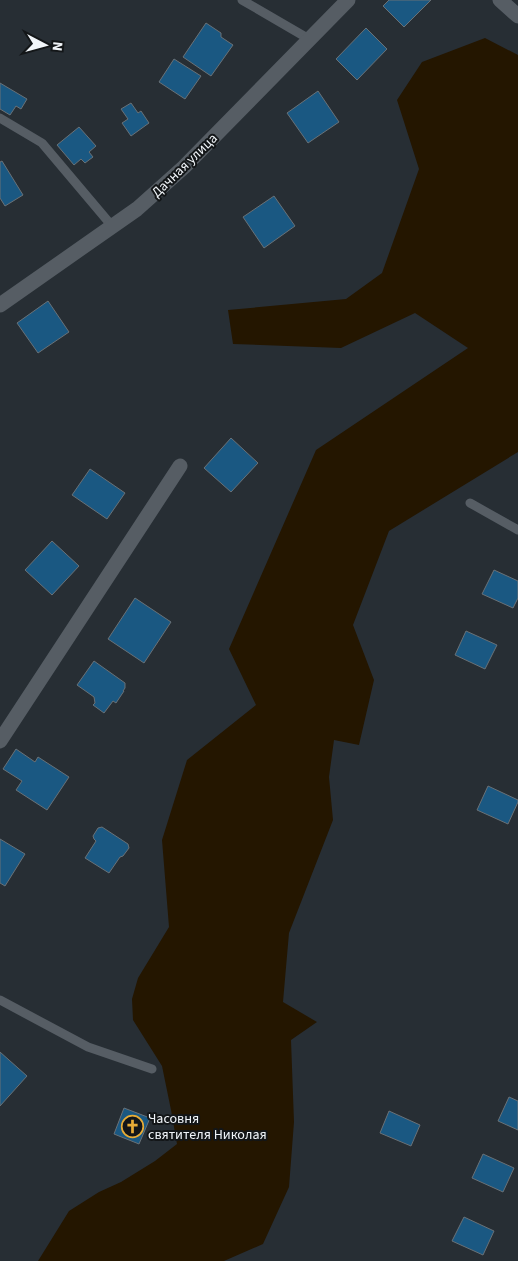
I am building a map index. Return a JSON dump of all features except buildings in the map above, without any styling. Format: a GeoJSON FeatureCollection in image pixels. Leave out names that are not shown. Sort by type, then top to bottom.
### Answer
{"type":"FeatureCollection","features":[{"type":"Feature","properties":{"kind":"street","name":"Дачная улица"},"geometry":{"type":"LineString","coordinates":[[0,305],[137,209],[184,167],[348,0]]}},
{"type":"Feature","properties":{"kind":"street"},"geometry":{"type":"LineString","coordinates":[[500,0],[518,16]]}},
{"type":"Feature","properties":{"kind":"street"},"geometry":{"type":"LineString","coordinates":[[0,741],[180,466]]}},
{"type":"Feature","properties":{"kind":"lane"},"geometry":{"type":"LineString","coordinates":[[242,0],[309,40]]}},
{"type":"Feature","properties":{"kind":"lane"},"geometry":{"type":"LineString","coordinates":[[0,118],[42,143],[112,226]]}},
{"type":"Feature","properties":{"kind":"lane"},"geometry":{"type":"LineString","coordinates":[[470,503],[518,530]]}},
{"type":"Feature","properties":{"kind":"lane"},"geometry":{"type":"LineString","coordinates":[[0,1000],[88,1047],[152,1069]]}},
{"type":"Feature","properties":{"kind":"shaded area"},"geometry":{"type":"Polygon","coordinates":[[[485,38],[518,55],[518,452],[389,531],[353,625],[374,680],[359,745],[334,740],[329,777],[333,820],[289,933],[283,1002],[317,1022],[291,1040],[294,1122],[289,1187],[263,1244],[224,1261],[38,1261],[69,1211],[155,1161],[177,1144],[162,1066],[133,1020],[132,999],[138,978],[169,927],[162,840],[187,760],[256,705],[229,649],[316,450],[468,348],[415,313],[341,348],[233,344],[228,310],[346,299],[382,273],[419,169],[397,100],[422,62],[485,38]]]}},
{"type":"Feature","properties":{"kind":"place","name":"Часовня святителя Николая"},"geometry":{"type":"Point","coordinates":[132,1126]}}]}
